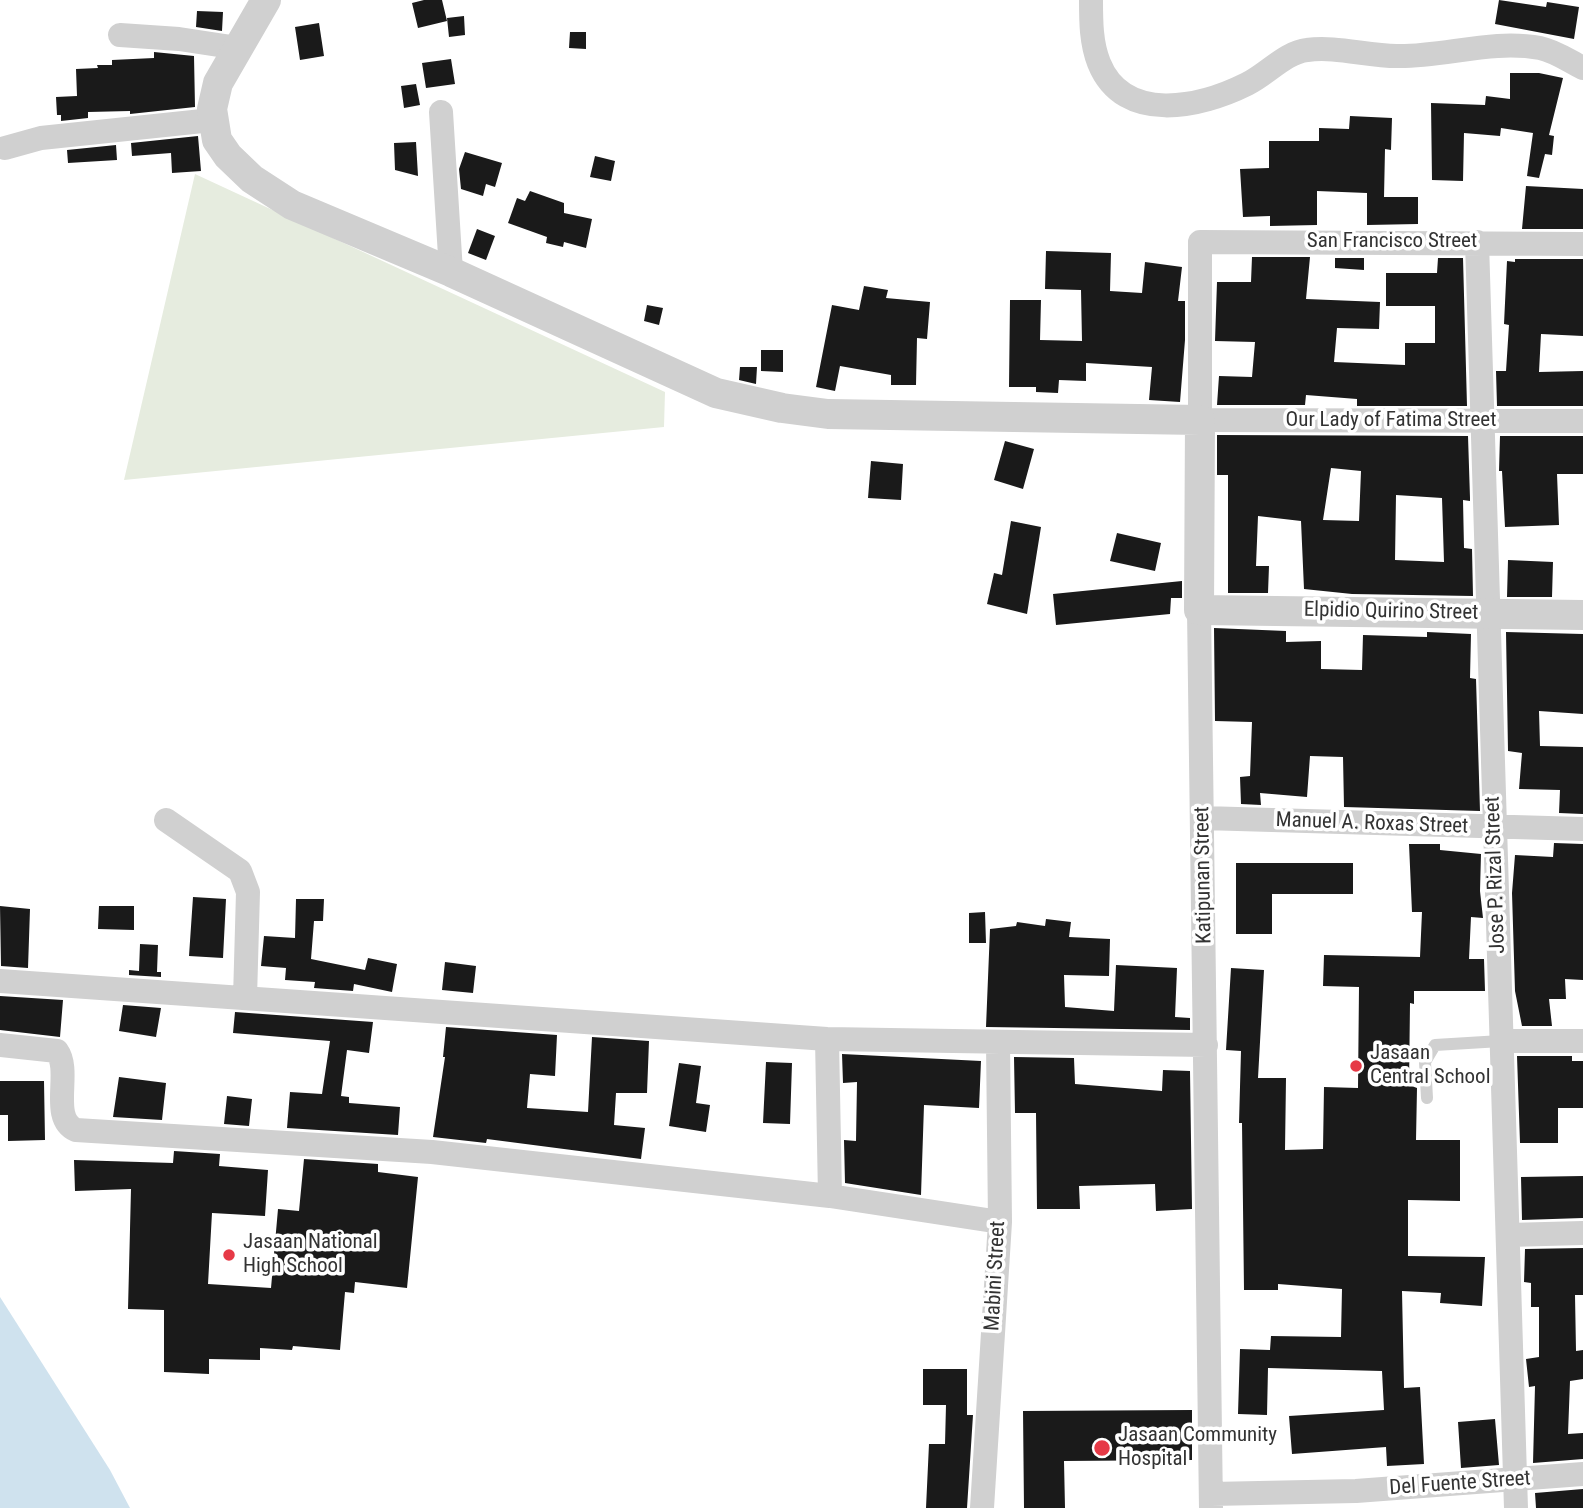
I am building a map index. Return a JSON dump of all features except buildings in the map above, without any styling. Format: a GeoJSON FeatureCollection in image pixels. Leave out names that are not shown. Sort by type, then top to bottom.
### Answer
{"type":"FeatureCollection","features":[{"type":"Feature","properties":{"kind":"street"},"geometry":{"type":"LineString","coordinates":[[266,0],[214,96],[212,120],[217,139],[228,156],[262,185],[292,205],[451,272],[682,379],[716,393],[751,402],[828,414],[1200,420]]}},
{"type":"Feature","properties":{"kind":"street"},"geometry":{"type":"LineString","coordinates":[[1091,0],[1091,34],[1099,64],[1111,82],[1128,97],[1171,107],[1222,96],[1304,50],[1401,56],[1474,48],[1527,46],[1543,49],[1583,68]]}},
{"type":"Feature","properties":{"kind":"street"},"geometry":{"type":"LineString","coordinates":[[120,35],[179,39],[238,48]]}},
{"type":"Feature","properties":{"kind":"street"},"geometry":{"type":"LineString","coordinates":[[441,112],[451,272]]}},
{"type":"Feature","properties":{"kind":"street"},"geometry":{"type":"LineString","coordinates":[[5,148],[41,138],[212,120]]}},
{"type":"Feature","properties":{"kind":"street","name":"San Francisco Street"},"geometry":{"type":"LineString","coordinates":[[1200,242],[1583,244]]}},
{"type":"Feature","properties":{"kind":"street","name":"Katipunan Street"},"geometry":{"type":"LineString","coordinates":[[1200,242],[1199,610],[1211,1501]]}},
{"type":"Feature","properties":{"kind":"street","name":"Jose P. Rizal Street"},"geometry":{"type":"LineString","coordinates":[[1477,242],[1491,613],[1494,828],[1516,1508]]}},
{"type":"Feature","properties":{"kind":"street","name":"Our Lady of Fatima Street"},"geometry":{"type":"LineString","coordinates":[[1200,420],[1583,421]]}},
{"type":"Feature","properties":{"kind":"street","name":"Elpidio Quirino Street"},"geometry":{"type":"LineString","coordinates":[[1199,610],[1583,615]]}},
{"type":"Feature","properties":{"kind":"street","name":"Manuel A. Roxas Street"},"geometry":{"type":"LineString","coordinates":[[1203,818],[1583,830]]}},
{"type":"Feature","properties":{"kind":"street"},"geometry":{"type":"LineString","coordinates":[[166,820],[240,871],[246,881],[245,998]]}},
{"type":"Feature","properties":{"kind":"street"},"geometry":{"type":"LineString","coordinates":[[0,981],[827,1039],[1206,1045]]}},
{"type":"Feature","properties":{"kind":"street"},"geometry":{"type":"LineString","coordinates":[[827,1039],[830,1196]]}},
{"type":"Feature","properties":{"kind":"street"},"geometry":{"type":"LineString","coordinates":[[1501,1041],[1583,1041]]}},
{"type":"Feature","properties":{"kind":"street","name":"Mabini Street"},"geometry":{"type":"LineString","coordinates":[[982,1508],[1000,1222],[998,1043]]}},
{"type":"Feature","properties":{"kind":"street"},"geometry":{"type":"LineString","coordinates":[[0,1045],[57,1051],[62,1061],[64,1115],[70,1128],[76,1130],[432,1152],[830,1196],[1000,1222]]}},
{"type":"Feature","properties":{"kind":"street"},"geometry":{"type":"LineString","coordinates":[[1508,1235],[1583,1233]]}},
{"type":"Feature","properties":{"kind":"street","name":"Del Fuente Street"},"geometry":{"type":"LineString","coordinates":[[1211,1501],[1583,1474]]}},
{"type":"Feature","properties":{"kind":"lane"},"geometry":{"type":"LineString","coordinates":[[1427,1098],[1425,1062],[1434,1045],[1501,1041]]}},
{"type":"Feature","properties":{"kind":"shaded area"},"geometry":{"type":"Polygon","coordinates":[[[195,174],[665,392],[664,427],[124,480],[195,174]]]}},
{"type":"Feature","properties":{"kind":"water"},"geometry":{"type":"Polygon","coordinates":[[[0,1297],[110,1470],[130,1508],[0,1508],[0,1297]]]}},
{"type":"Feature","properties":{"kind":"place","name":"Jasaan Central School"},"geometry":{"type":"Point","coordinates":[1356,1066]}},
{"type":"Feature","properties":{"kind":"place","name":"Jasaan National High School"},"geometry":{"type":"Point","coordinates":[229,1255]}},
{"type":"Feature","properties":{"kind":"place","name":"Jasaan Community Hospital"},"geometry":{"type":"Point","coordinates":[1102,1448]}}]}
